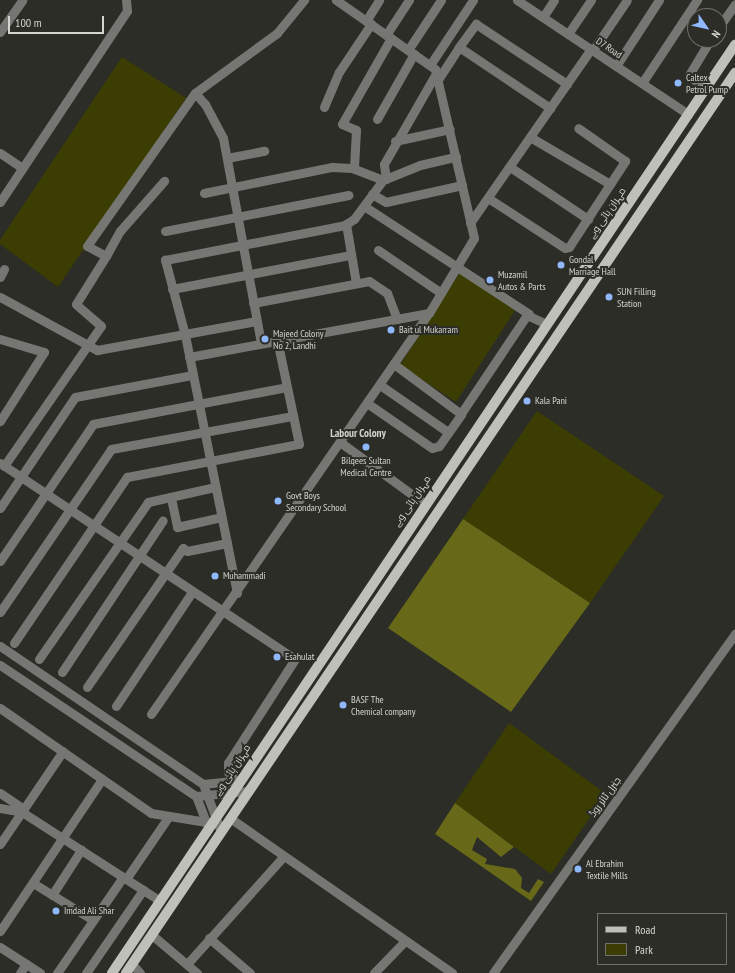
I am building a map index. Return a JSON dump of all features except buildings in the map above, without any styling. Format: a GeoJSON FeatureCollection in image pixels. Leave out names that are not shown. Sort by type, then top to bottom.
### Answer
{"type":"FeatureCollection","features":[{"type":"Feature","properties":{"kind":"main road","name":"مہران ہائی وے"},"geometry":{"type":"LineString","coordinates":[[112,973],[160,901],[207,825],[216,817],[424,504],[735,45]]}},
{"type":"Feature","properties":{"kind":"main road"},"geometry":{"type":"LineString","coordinates":[[126,973],[611,259],[735,73]]}},
{"type":"Feature","properties":{"kind":"main road"},"geometry":{"type":"LineString","coordinates":[[597,249],[611,259]]}},
{"type":"Feature","properties":{"kind":"street"},"geometry":{"type":"LineString","coordinates":[[0,32],[22,0]]}},
{"type":"Feature","properties":{"kind":"street"},"geometry":{"type":"LineString","coordinates":[[0,202],[127,11],[126,0]]}},
{"type":"Feature","properties":{"kind":"street"},"geometry":{"type":"LineString","coordinates":[[106,256],[87,246],[195,93],[277,33],[304,0]]}},
{"type":"Feature","properties":{"kind":"street"},"geometry":{"type":"LineString","coordinates":[[151,714],[224,612],[429,313],[474,238],[450,129],[435,71],[411,52],[336,0]]}},
{"type":"Feature","properties":{"kind":"street"},"geometry":{"type":"LineString","coordinates":[[324,106],[339,72],[379,0]]}},
{"type":"Feature","properties":{"kind":"street"},"geometry":{"type":"LineString","coordinates":[[354,168],[356,130],[342,124],[409,0]]}},
{"type":"Feature","properties":{"kind":"street"},"geometry":{"type":"LineString","coordinates":[[377,119],[411,52],[442,0]]}},
{"type":"Feature","properties":{"kind":"street"},"geometry":{"type":"LineString","coordinates":[[385,179],[384,164],[395,141],[473,0]]}},
{"type":"Feature","properties":{"kind":"street","name":"D7 Road"},"geometry":{"type":"LineString","coordinates":[[519,0],[688,114]]}},
{"type":"Feature","properties":{"kind":"street"},"geometry":{"type":"LineString","coordinates":[[543,17],[554,0]]}},
{"type":"Feature","properties":{"kind":"street"},"geometry":{"type":"LineString","coordinates":[[470,224],[530,136],[627,0]]}},
{"type":"Feature","properties":{"kind":"street"},"geometry":{"type":"LineString","coordinates":[[616,66],[659,0]]}},
{"type":"Feature","properties":{"kind":"street"},"geometry":{"type":"LineString","coordinates":[[642,83],[698,0]]}},
{"type":"Feature","properties":{"kind":"street"},"geometry":{"type":"LineString","coordinates":[[568,34],[589,1]]}},
{"type":"Feature","properties":{"kind":"street"},"geometry":{"type":"LineString","coordinates":[[727,16],[735,4]]}},
{"type":"Feature","properties":{"kind":"street"},"geometry":{"type":"LineString","coordinates":[[435,71],[459,47],[476,24],[567,84]]}},
{"type":"Feature","properties":{"kind":"street"},"geometry":{"type":"LineString","coordinates":[[459,47],[550,108]]}},
{"type":"Feature","properties":{"kind":"street"},"geometry":{"type":"LineString","coordinates":[[705,48],[689,75],[705,89]]}},
{"type":"Feature","properties":{"kind":"street"},"geometry":{"type":"LineString","coordinates":[[195,93],[205,104],[223,138],[261,343]]}},
{"type":"Feature","properties":{"kind":"street"},"geometry":{"type":"LineString","coordinates":[[488,198],[565,248],[588,219],[624,159],[578,128]]}},
{"type":"Feature","properties":{"kind":"street"},"geometry":{"type":"LineString","coordinates":[[395,141],[450,129]]}},
{"type":"Feature","properties":{"kind":"street"},"geometry":{"type":"LineString","coordinates":[[530,136],[610,184]]}},
{"type":"Feature","properties":{"kind":"street"},"geometry":{"type":"LineString","coordinates":[[227,158],[264,151]]}},
{"type":"Feature","properties":{"kind":"street"},"geometry":{"type":"LineString","coordinates":[[0,153],[22,168]]}},
{"type":"Feature","properties":{"kind":"street"},"geometry":{"type":"LineString","coordinates":[[237,593],[185,335],[165,260],[346,224],[364,206],[385,179],[420,165],[456,157]]}},
{"type":"Feature","properties":{"kind":"street"},"geometry":{"type":"LineString","coordinates":[[204,193],[233,189],[332,167],[354,168],[385,179]]}},
{"type":"Feature","properties":{"kind":"street"},"geometry":{"type":"LineString","coordinates":[[510,167],[588,219]]}},
{"type":"Feature","properties":{"kind":"street"},"geometry":{"type":"LineString","coordinates":[[164,181],[120,231],[76,304],[101,326],[90,347],[71,367],[2,464],[139,557],[295,659],[228,763],[228,772],[240,780]]}},
{"type":"Feature","properties":{"kind":"street"},"geometry":{"type":"LineString","coordinates":[[372,194],[386,202],[462,185]]}},
{"type":"Feature","properties":{"kind":"street"},"geometry":{"type":"LineString","coordinates":[[165,231],[348,195]]}},
{"type":"Feature","properties":{"kind":"street"},"geometry":{"type":"LineString","coordinates":[[364,206],[546,324]]}},
{"type":"Feature","properties":{"kind":"street"},"geometry":{"type":"LineString","coordinates":[[346,224],[356,283]]}},
{"type":"Feature","properties":{"kind":"street"},"geometry":{"type":"LineString","coordinates":[[378,250],[441,293]]}},
{"type":"Feature","properties":{"kind":"street"},"geometry":{"type":"LineString","coordinates":[[172,289],[351,255]]}},
{"type":"Feature","properties":{"kind":"street"},"geometry":{"type":"LineString","coordinates":[[0,278],[4,268]]}},
{"type":"Feature","properties":{"kind":"street"},"geometry":{"type":"LineString","coordinates":[[253,303],[368,281],[387,293],[397,319]]}},
{"type":"Feature","properties":{"kind":"street"},"geometry":{"type":"LineString","coordinates":[[0,297],[90,347],[104,351],[256,321]]}},
{"type":"Feature","properties":{"kind":"street"},"geometry":{"type":"LineString","coordinates":[[189,357],[429,313]]}},
{"type":"Feature","properties":{"kind":"street"},"geometry":{"type":"LineString","coordinates":[[367,403],[432,448],[439,446],[529,314]]}},
{"type":"Feature","properties":{"kind":"street"},"geometry":{"type":"LineString","coordinates":[[0,340],[44,352],[0,421]]}},
{"type":"Feature","properties":{"kind":"street"},"geometry":{"type":"LineString","coordinates":[[14,643],[127,477],[299,444],[277,340]]}},
{"type":"Feature","properties":{"kind":"street"},"geometry":{"type":"LineString","coordinates":[[394,364],[462,412]]}},
{"type":"Feature","properties":{"kind":"street"},"geometry":{"type":"LineString","coordinates":[[0,508],[75,397],[193,376]]}},
{"type":"Feature","properties":{"kind":"street"},"geometry":{"type":"LineString","coordinates":[[380,385],[448,432]]}},
{"type":"Feature","properties":{"kind":"street"},"geometry":{"type":"LineString","coordinates":[[0,561],[93,424],[287,387]]}},
{"type":"Feature","properties":{"kind":"street"},"geometry":{"type":"LineString","coordinates":[[0,612],[110,449],[293,416]]}},
{"type":"Feature","properties":{"kind":"street"},"geometry":{"type":"LineString","coordinates":[[340,442],[424,504]]}},
{"type":"Feature","properties":{"kind":"street"},"geometry":{"type":"LineString","coordinates":[[39,659],[117,542],[148,502],[215,488]]}},
{"type":"Feature","properties":{"kind":"street"},"geometry":{"type":"LineString","coordinates":[[170,498],[177,527],[221,517]]}},
{"type":"Feature","properties":{"kind":"street"},"geometry":{"type":"LineString","coordinates":[[62,672],[163,520]]}},
{"type":"Feature","properties":{"kind":"street"},"geometry":{"type":"LineString","coordinates":[[87,688],[183,548],[186,551],[227,543]]}},
{"type":"Feature","properties":{"kind":"street"},"geometry":{"type":"LineString","coordinates":[[116,706],[192,592]]}},
{"type":"Feature","properties":{"kind":"street","name":"جنرل ٹائر روڈ"},"geometry":{"type":"LineString","coordinates":[[494,973],[735,634]]}},
{"type":"Feature","properties":{"kind":"street"},"geometry":{"type":"LineString","coordinates":[[0,646],[203,784],[221,832]]}},
{"type":"Feature","properties":{"kind":"street"},"geometry":{"type":"LineString","coordinates":[[0,665],[196,796],[207,825]]}},
{"type":"Feature","properties":{"kind":"street"},"geometry":{"type":"LineString","coordinates":[[0,708],[151,813],[207,825]]}},
{"type":"Feature","properties":{"kind":"street"},"geometry":{"type":"LineString","coordinates":[[0,844],[63,751]]}},
{"type":"Feature","properties":{"kind":"street"},"geometry":{"type":"LineString","coordinates":[[0,931],[102,779]]}},
{"type":"Feature","properties":{"kind":"street"},"geometry":{"type":"LineString","coordinates":[[203,784],[240,780]]}},
{"type":"Feature","properties":{"kind":"street"},"geometry":{"type":"LineString","coordinates":[[196,796],[249,791]]}},
{"type":"Feature","properties":{"kind":"street"},"geometry":{"type":"LineString","coordinates":[[0,793],[63,838],[160,901]]}},
{"type":"Feature","properties":{"kind":"street"},"geometry":{"type":"LineString","coordinates":[[0,808],[23,810]]}},
{"type":"Feature","properties":{"kind":"street"},"geometry":{"type":"LineString","coordinates":[[57,973],[93,920],[169,816]]}},
{"type":"Feature","properties":{"kind":"street"},"geometry":{"type":"LineString","coordinates":[[230,818],[282,858],[452,973]]}},
{"type":"Feature","properties":{"kind":"street"},"geometry":{"type":"LineString","coordinates":[[52,895],[81,850]]}},
{"type":"Feature","properties":{"kind":"street"},"geometry":{"type":"LineString","coordinates":[[187,964],[282,858]]}},
{"type":"Feature","properties":{"kind":"street"},"geometry":{"type":"LineString","coordinates":[[32,883],[93,920]]}},
{"type":"Feature","properties":{"kind":"street"},"geometry":{"type":"LineString","coordinates":[[86,973],[143,890]]}},
{"type":"Feature","properties":{"kind":"street"},"geometry":{"type":"LineString","coordinates":[[152,935],[197,973]]}},
{"type":"Feature","properties":{"kind":"street"},"geometry":{"type":"LineString","coordinates":[[209,938],[250,973]]}},
{"type":"Feature","properties":{"kind":"street"},"geometry":{"type":"LineString","coordinates":[[374,973],[405,941]]}},
{"type":"Feature","properties":{"kind":"street"},"geometry":{"type":"LineString","coordinates":[[0,947],[40,973]]}},
{"type":"Feature","properties":{"kind":"street"},"geometry":{"type":"LineString","coordinates":[[20,973],[26,964]]}},
{"type":"Feature","properties":{"kind":"street"},"geometry":{"type":"LineString","coordinates":[[132,964],[140,973]]}},
{"type":"Feature","properties":{"kind":"green space"},"geometry":{"type":"Polygon","coordinates":[[[122,57],[186,98],[58,287],[0,244],[0,240],[122,57]]]}},
{"type":"Feature","properties":{"kind":"green space"},"geometry":{"type":"Polygon","coordinates":[[[461,271],[517,307],[456,402],[400,365],[461,271]]]}},
{"type":"Feature","properties":{"kind":"green space"},"geometry":{"type":"Polygon","coordinates":[[[537,411],[664,496],[590,603],[463,519],[537,411]]]}},
{"type":"Feature","properties":{"kind":"green space"},"geometry":{"type":"Polygon","coordinates":[[[509,723],[606,794],[551,874],[455,803],[509,723]]]}},
{"type":"Feature","properties":{"kind":"shaded area"},"geometry":{"type":"Polygon","coordinates":[[[463,519],[590,603],[511,712],[388,628],[463,519]]]}},
{"type":"Feature","properties":{"kind":"shaded area"},"geometry":{"type":"Polygon","coordinates":[[[455,803],[514,847],[501,857],[477,837],[472,850],[487,859],[485,864],[515,869],[522,878],[521,888],[529,893],[538,879],[544,882],[531,901],[435,834],[455,803]]]}},
{"type":"Feature","properties":{"kind":"place","name":"Caltex Petrol Pump"},"geometry":{"type":"Point","coordinates":[678,83]}},
{"type":"Feature","properties":{"kind":"place","name":"Gondal Marriage Hall"},"geometry":{"type":"Point","coordinates":[561,265]}},
{"type":"Feature","properties":{"kind":"place","name":"Muzamil Autos & Parts"},"geometry":{"type":"Point","coordinates":[490,280]}},
{"type":"Feature","properties":{"kind":"place","name":"SUN Filling Station"},"geometry":{"type":"Point","coordinates":[609,297]}},
{"type":"Feature","properties":{"kind":"place","name":"Bait ul Mukarram"},"geometry":{"type":"Point","coordinates":[391,330]}},
{"type":"Feature","properties":{"kind":"place","name":"Majeed Colony No 2, Landhi"},"geometry":{"type":"Point","coordinates":[265,339]}},
{"type":"Feature","properties":{"kind":"place","name":"Kala Pani"},"geometry":{"type":"Point","coordinates":[527,401]}},
{"type":"Feature","properties":{"kind":"place","name":"Bilqees Sultan Medical Centre"},"geometry":{"type":"Point","coordinates":[366,447]}},
{"type":"Feature","properties":{"kind":"place","name":"Govt Boys Secondary School"},"geometry":{"type":"Point","coordinates":[278,501]}},
{"type":"Feature","properties":{"kind":"place","name":"Muhammadi"},"geometry":{"type":"Point","coordinates":[215,576]}},
{"type":"Feature","properties":{"kind":"place","name":"Esahulat"},"geometry":{"type":"Point","coordinates":[277,657]}},
{"type":"Feature","properties":{"kind":"place","name":"BASF The Chemical company"},"geometry":{"type":"Point","coordinates":[343,705]}},
{"type":"Feature","properties":{"kind":"place","name":"Al Ebrahim Textile Mills"},"geometry":{"type":"Point","coordinates":[578,869]}},
{"type":"Feature","properties":{"kind":"place","name":"Imdad Ali Shar"},"geometry":{"type":"Point","coordinates":[56,911]}},
{"type":"Feature","properties":{"kind":"district","name":"Labour Colony"},"geometry":{"type":"Point","coordinates":[358,433]}}]}
